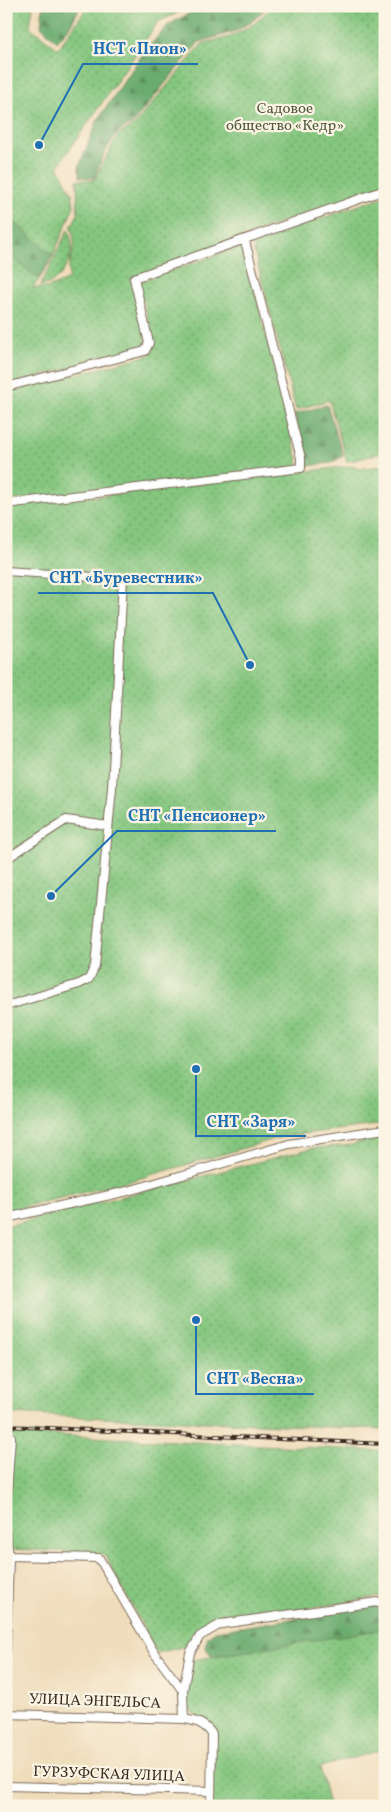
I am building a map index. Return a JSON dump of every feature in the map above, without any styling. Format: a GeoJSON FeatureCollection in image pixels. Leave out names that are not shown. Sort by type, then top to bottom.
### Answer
{"type":"FeatureCollection","features":[{"type":"Feature","properties":{"kind":"street"},"geometry":{"type":"LineString","coordinates":[[6,387],[145,351],[149,344],[134,278],[245,241],[385,190]]}},
{"type":"Feature","properties":{"kind":"street"},"geometry":{"type":"LineString","coordinates":[[6,504],[301,468],[301,458],[245,241]]}},
{"type":"Feature","properties":{"kind":"street"},"geometry":{"type":"LineString","coordinates":[[6,571],[122,579],[108,826],[95,966],[89,979],[6,1006]]}},
{"type":"Feature","properties":{"kind":"street"},"geometry":{"type":"LineString","coordinates":[[6,859],[66,820],[108,826]]}},
{"type":"Feature","properties":{"kind":"street"},"geometry":{"type":"LineString","coordinates":[[6,1218],[128,1191],[289,1144],[385,1129]]}},
{"type":"Feature","properties":{"kind":"street"},"geometry":{"type":"LineString","coordinates":[[6,1506],[11,1437]]}},
{"type":"Feature","properties":{"kind":"street"},"geometry":{"type":"LineString","coordinates":[[6,1535],[8,1556],[6,1651]]}},
{"type":"Feature","properties":{"kind":"street"},"geometry":{"type":"LineString","coordinates":[[8,1556],[99,1558],[155,1654],[183,1691]]}},
{"type":"Feature","properties":{"kind":"street"},"geometry":{"type":"LineString","coordinates":[[184,1719],[183,1691],[190,1653],[200,1636],[221,1624],[385,1601]]}},
{"type":"Feature","properties":{"kind":"street","name":"УЛИЦА ЭНГЕЛЬСА"},"geometry":{"type":"LineString","coordinates":[[6,1714],[184,1719],[198,1722],[207,1727],[212,1734],[211,1791]]}},
{"type":"Feature","properties":{"kind":"street","name":"ГУРЗУФСКАЯ УЛИЦА"},"geometry":{"type":"LineString","coordinates":[[6,1786],[211,1791]]}},
{"type":"Feature","properties":{"kind":"street"},"geometry":{"type":"LineString","coordinates":[[211,1791],[211,1806]]}},
{"type":"Feature","properties":{"kind":"green space"},"geometry":{"type":"Polygon","coordinates":[[[6,6],[33,6],[30,27],[58,49],[88,6],[192,6],[158,22],[58,166],[72,194],[74,206],[53,256],[6,214],[6,6]]]}},
{"type":"Feature","properties":{"kind":"green space"},"geometry":{"type":"Polygon","coordinates":[[[43,6],[81,6],[68,29],[57,42],[41,26],[43,6]]]}},
{"type":"Feature","properties":{"kind":"green space"},"geometry":{"type":"Polygon","coordinates":[[[215,6],[268,6],[255,19],[236,31],[199,42],[132,124],[124,128],[113,139],[104,154],[94,178],[80,177],[79,167],[97,121],[144,52],[168,25],[196,10],[215,6]]]}},
{"type":"Feature","properties":{"kind":"green space","name":"Садовое общество «Кедр»"},"geometry":{"type":"Polygon","coordinates":[[[273,6],[385,6],[385,185],[130,278],[147,342],[142,349],[6,385],[6,252],[33,275],[40,278],[33,288],[48,288],[69,279],[69,265],[74,249],[71,227],[78,214],[77,180],[94,180],[118,135],[134,125],[203,43],[230,37],[254,24],[273,6]]]}},
{"type":"Feature","properties":{"kind":"green space"},"geometry":{"type":"Polygon","coordinates":[[[385,196],[385,452],[347,462],[329,400],[296,410],[252,243],[385,196]]]}},
{"type":"Feature","properties":{"kind":"green space"},"geometry":{"type":"Polygon","coordinates":[[[6,214],[53,256],[40,278],[33,275],[6,252],[6,214]]]}},
{"type":"Feature","properties":{"kind":"green space"},"geometry":{"type":"Polygon","coordinates":[[[68,230],[72,247],[67,265],[56,279],[49,284],[40,286],[68,230]]]}},
{"type":"Feature","properties":{"kind":"green space"},"geometry":{"type":"Polygon","coordinates":[[[243,246],[299,464],[296,468],[6,501],[6,393],[149,355],[155,345],[138,282],[243,246]]]}},
{"type":"Feature","properties":{"kind":"green space"},"geometry":{"type":"Polygon","coordinates":[[[327,405],[343,456],[331,463],[308,466],[294,414],[327,405]]]}},
{"type":"Feature","properties":{"kind":"green space"},"geometry":{"type":"Polygon","coordinates":[[[385,465],[385,1124],[285,1136],[127,1182],[6,1211],[6,507],[352,466],[359,469],[385,465]]]}},
{"type":"Feature","properties":{"kind":"green space"},"geometry":{"type":"Polygon","coordinates":[[[385,1134],[385,1429],[6,1414],[6,1226],[313,1148],[352,1145],[385,1134]]]}},
{"type":"Feature","properties":{"kind":"green space"},"geometry":{"type":"Polygon","coordinates":[[[6,1433],[385,1451],[385,1596],[262,1616],[221,1620],[195,1631],[186,1646],[157,1653],[106,1557],[99,1553],[6,1549],[6,1433]]]}},
{"type":"Feature","properties":{"kind":"green space"},"geometry":{"type":"Polygon","coordinates":[[[385,1604],[385,1630],[230,1655],[211,1655],[205,1647],[208,1636],[216,1631],[385,1604]]]}},
{"type":"Feature","properties":{"kind":"green space"},"geometry":{"type":"Polygon","coordinates":[[[385,1629],[385,1749],[320,1767],[329,1806],[210,1806],[213,1740],[208,1723],[192,1711],[186,1697],[192,1660],[385,1629]]]}},
{"type":"Feature","properties":{"kind":"railway"},"geometry":{"type":"LineString","coordinates":[[6,1426],[385,1444]]}},
{"type":"Feature","properties":{"kind":"place","name":"НСТ «Пион»"},"geometry":{"type":"Point","coordinates":[39,145]}},
{"type":"Feature","properties":{"kind":"place","name":"СНТ «Буревестник»"},"geometry":{"type":"Point","coordinates":[250,665]}},
{"type":"Feature","properties":{"kind":"place","name":"СНТ «Пенсионер»"},"geometry":{"type":"Point","coordinates":[51,896]}},
{"type":"Feature","properties":{"kind":"place","name":"СНТ «Заря»"},"geometry":{"type":"Point","coordinates":[196,1069]}},
{"type":"Feature","properties":{"kind":"place","name":"СНТ «Весна»"},"geometry":{"type":"Point","coordinates":[196,1320]}}]}
